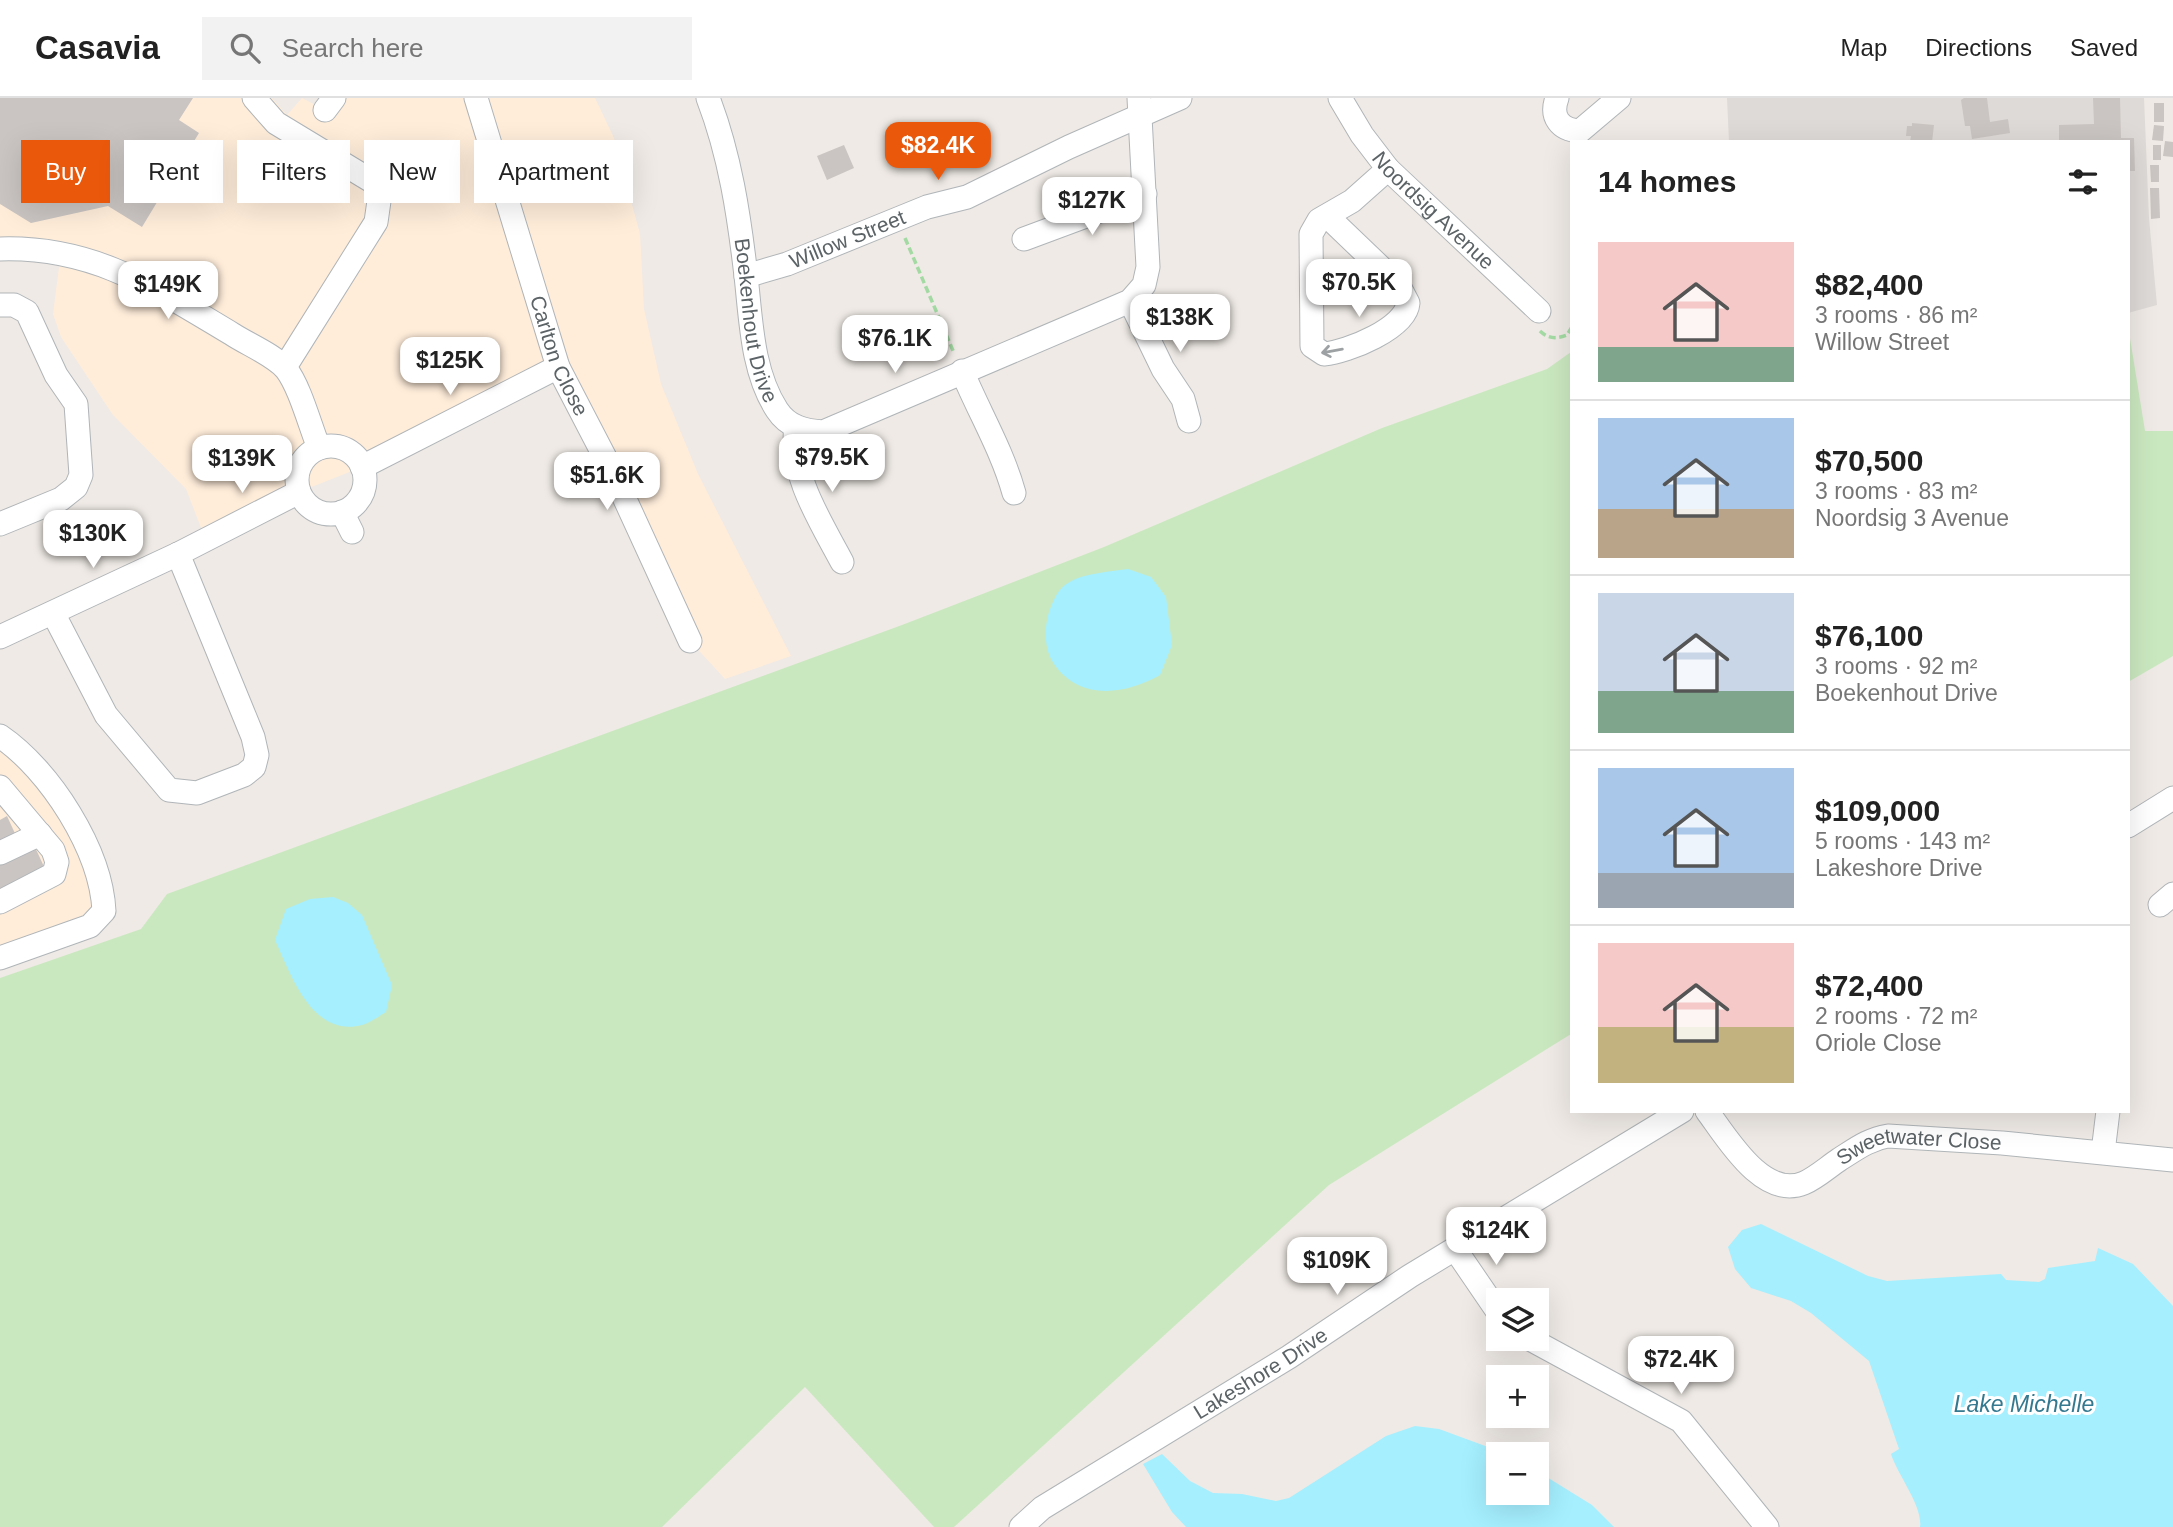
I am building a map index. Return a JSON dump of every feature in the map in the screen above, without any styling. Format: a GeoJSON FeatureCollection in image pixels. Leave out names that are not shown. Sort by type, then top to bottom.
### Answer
{"type":"FeatureCollection","features":[{"type":"Feature","properties":{"kind":"street"},"geometry":{"type":"LineString","coordinates":[[254,98],[276,123],[375,183],[380,194],[376,222],[285,368]]}},
{"type":"Feature","properties":{"kind":"street","name":"Carlton Close"},"geometry":{"type":"LineString","coordinates":[[476,98],[558,367],[612,471],[690,641]]}},
{"type":"Feature","properties":{"kind":"street","name":"Boekenhout Drive"},"geometry":{"type":"LineString","coordinates":[[708,98],[730,170],[755,350],[769,396],[778,412],[796,428],[824,432],[1130,301]]}},
{"type":"Feature","properties":{"kind":"street","name":"Willow Street"},"geometry":{"type":"LineString","coordinates":[[746,276],[787,264],[897,218],[967,197],[1069,147],[1139,108],[1180,98]]}},
{"type":"Feature","properties":{"kind":"street","name":"Noordsig Avenue"},"geometry":{"type":"LineString","coordinates":[[1340,98],[1362,135],[1388,169],[1539,311]]}},
{"type":"Feature","properties":{"kind":"street"},"geometry":{"type":"LineString","coordinates":[[1557,98],[1553,111],[1556,120],[1568,129],[1580,131],[1619,98]]}},
{"type":"Feature","properties":{"kind":"street"},"geometry":{"type":"LineString","coordinates":[[1139,108],[1149,267],[1144,285],[1130,301],[1163,369],[1183,400],[1189,421]]}},
{"type":"Feature","properties":{"kind":"street"},"geometry":{"type":"LineString","coordinates":[[1328,216],[1398,284],[1408,303],[1403,318],[1394,326],[1361,342],[1324,354],[1312,346],[1309,241],[1319,220],[1352,201],[1388,169]]}},
{"type":"Feature","properties":{"kind":"street"},"geometry":{"type":"LineString","coordinates":[[1024,239],[1145,194]]}},
{"type":"Feature","properties":{"kind":"street"},"geometry":{"type":"LineString","coordinates":[[0,249],[61,251],[102,263],[137,278],[285,368],[319,448]]}},
{"type":"Feature","properties":{"kind":"street"},"geometry":{"type":"LineString","coordinates":[[0,305],[14,305],[27,312],[56,375],[76,404],[81,475],[76,487],[61,499],[0,524]]}},
{"type":"Feature","properties":{"kind":"street"},"geometry":{"type":"LineString","coordinates":[[362,467],[558,367]]}},
{"type":"Feature","properties":{"kind":"street"},"geometry":{"type":"LineString","coordinates":[[962,371],[990,436],[1005,461],[1014,493]]}},
{"type":"Feature","properties":{"kind":"street"},"geometry":{"type":"LineString","coordinates":[[796,428],[794,440],[801,474],[842,562]]}},
{"type":"Feature","properties":{"kind":"street"},"geometry":{"type":"LineString","coordinates":[[330,446],[349,451],[362,467],[365,477],[359,499],[347,522],[311,508],[299,492],[298,470],[303,461],[319,448],[330,446]]}},
{"type":"Feature","properties":{"kind":"street"},"geometry":{"type":"LineString","coordinates":[[0,637],[178,554],[299,492]]}},
{"type":"Feature","properties":{"kind":"street"},"geometry":{"type":"LineString","coordinates":[[53,613],[106,715],[169,790],[197,793],[244,775],[254,767],[257,755],[253,737],[178,554]]}},
{"type":"Feature","properties":{"kind":"street"},"geometry":{"type":"LineString","coordinates":[[0,736],[54,789],[92,855],[104,903],[101,917],[90,926],[0,958]]}},
{"type":"Feature","properties":{"kind":"street"},"geometry":{"type":"LineString","coordinates":[[2130,825],[2173,798]]}},
{"type":"Feature","properties":{"kind":"street"},"geometry":{"type":"LineString","coordinates":[[0,902],[54,874],[57,862],[40,834],[5,799]]}},
{"type":"Feature","properties":{"kind":"street"},"geometry":{"type":"LineString","coordinates":[[0,853],[40,834]]}},
{"type":"Feature","properties":{"kind":"street","name":"Lakeshore Drive"},"geometry":{"type":"LineString","coordinates":[[1021,1527],[1042,1508],[1289,1357],[1358,1309],[1679,1113]]}},
{"type":"Feature","properties":{"kind":"street","name":"Sweetwater Close"},"geometry":{"type":"LineString","coordinates":[[1709,1113],[1762,1177],[1784,1186],[1805,1183],[1861,1145],[1888,1136],[2173,1160]]}},
{"type":"Feature","properties":{"kind":"street"},"geometry":{"type":"LineString","coordinates":[[2103,1152],[2108,1113]]}},
{"type":"Feature","properties":{"kind":"street"},"geometry":{"type":"LineString","coordinates":[[1455,1249],[1486,1294]]}},
{"type":"Feature","properties":{"kind":"street"},"geometry":{"type":"LineString","coordinates":[[1549,1349],[1682,1422],[1767,1527]]}},
{"type":"Feature","properties":{"kind":"path"},"geometry":{"type":"LineString","coordinates":[[897,218],[962,371]]}},
{"type":"Feature","properties":{"kind":"path"},"geometry":{"type":"LineString","coordinates":[[1539,311],[1538,329],[1545,336],[1558,338],[1567,335],[1570,330]]}},
{"type":"Feature","properties":{"kind":"shaded area"},"geometry":{"type":"Polygon","coordinates":[[[0,98],[272,98],[287,115],[302,98],[325,110],[334,98],[595,98],[615,140],[474,140],[474,203],[632,203],[640,234],[644,309],[661,384],[698,474],[791,656],[725,679],[690,641],[558,367],[362,467],[299,492],[205,538],[186,489],[113,415],[61,337],[53,314],[61,252],[0,249],[0,98]]]}},
{"type":"Feature","properties":{"kind":"shaded area"},"geometry":{"type":"Polygon","coordinates":[[[1727,98],[2144,98],[2149,218],[2157,305],[2130,312],[2130,140],[1729,140],[1727,98]]]}},
{"type":"Feature","properties":{"kind":"shaded area"},"geometry":{"type":"Polygon","coordinates":[[[0,736],[54,789],[104,911],[0,958],[0,736]]]}},
{"type":"Feature","properties":{"kind":"green space"},"geometry":{"type":"Polygon","coordinates":[[[2130,338],[2145,431],[2173,431],[2173,656],[2130,681],[2130,338]]]}},
{"type":"Feature","properties":{"kind":"green space"},"geometry":{"type":"Polygon","coordinates":[[[1570,353],[1570,1035],[1329,1185],[954,1527],[934,1527],[805,1387],[662,1527],[0,1527],[0,978],[141,929],[167,894],[902,625],[1104,547],[1382,428],[1547,369],[1570,353]]]}},
{"type":"Feature","properties":{"kind":"water"},"geometry":{"type":"Polygon","coordinates":[[[1128,569],[1151,577],[1166,597],[1172,645],[1160,675],[1132,687],[1117,690],[1089,689],[1076,684],[1054,664],[1048,652],[1046,625],[1053,601],[1062,588],[1079,578],[1128,569]]]}},
{"type":"Feature","properties":{"kind":"water"},"geometry":{"type":"Polygon","coordinates":[[[333,897],[348,903],[362,915],[392,985],[386,1012],[362,1025],[345,1027],[330,1022],[317,1013],[296,986],[275,940],[286,909],[310,899],[333,897]]]}},
{"type":"Feature","properties":{"kind":"water","name":"Lake Michelle"},"geometry":{"type":"Polygon","coordinates":[[[1761,1224],[1868,1276],[1887,1281],[2001,1274],[2006,1280],[2039,1282],[2045,1279],[2048,1268],[2095,1261],[2098,1248],[2133,1264],[2173,1306],[2173,1527],[1920,1527],[1918,1510],[1891,1454],[1899,1449],[1869,1361],[1811,1313],[1791,1301],[1751,1288],[1735,1269],[1728,1247],[1742,1230],[1761,1224]]]}},
{"type":"Feature","properties":{"kind":"water"},"geometry":{"type":"Polygon","coordinates":[[[1415,1426],[1439,1429],[1486,1446],[1486,1505],[1549,1505],[1549,1478],[1592,1505],[1614,1527],[1186,1527],[1172,1512],[1143,1464],[1162,1454],[1190,1481],[1213,1493],[1242,1494],[1276,1501],[1289,1498],[1386,1436],[1415,1426]]]}},
{"type":"Feature","properties":{"kind":"building"},"geometry":{"type":"Polygon","coordinates":[[[0,98],[193,98],[179,120],[199,133],[195,140],[124,140],[124,203],[157,203],[142,227],[108,206],[31,223],[0,204],[0,98]]]}},
{"type":"Feature","properties":{"kind":"building"},"geometry":{"type":"Polygon","coordinates":[[[1987,98],[1990,122],[2008,119],[2010,133],[1972,139],[1970,126],[1965,126],[1961,100],[1987,98]]]}},
{"type":"Feature","properties":{"kind":"building"},"geometry":{"type":"Polygon","coordinates":[[[2093,98],[2120,98],[2121,138],[2134,138],[2135,171],[2130,171],[2130,140],[2059,140],[2059,125],[2094,124],[2093,98]]]}},
{"type":"Feature","properties":{"kind":"building"},"geometry":{"type":"Polygon","coordinates":[[[2154,103],[2164,103],[2164,122],[2154,122],[2154,103]]]}},
{"type":"Feature","properties":{"kind":"building"},"geometry":{"type":"Polygon","coordinates":[[[1912,123],[1934,125],[1932,140],[1910,140],[1911,136],[1906,136],[1907,126],[1912,126],[1912,123]]]}},
{"type":"Feature","properties":{"kind":"building"},"geometry":{"type":"Polygon","coordinates":[[[2154,125],[2164,126],[2163,141],[2152,140],[2154,125]]]}},
{"type":"Feature","properties":{"kind":"building"},"geometry":{"type":"Polygon","coordinates":[[[2165,141],[2173,142],[2173,157],[2163,156],[2165,141]]]}},
{"type":"Feature","properties":{"kind":"building"},"geometry":{"type":"Polygon","coordinates":[[[844,145],[854,168],[827,180],[817,156],[844,145]]]}},
{"type":"Feature","properties":{"kind":"building"},"geometry":{"type":"Polygon","coordinates":[[[2153,145],[2161,145],[2161,160],[2153,160],[2153,145]]]}},
{"type":"Feature","properties":{"kind":"building"},"geometry":{"type":"Polygon","coordinates":[[[2150,165],[2159,165],[2159,182],[2151,182],[2150,165]]]}},
{"type":"Feature","properties":{"kind":"building"},"geometry":{"type":"Polygon","coordinates":[[[2150,188],[2159,188],[2160,218],[2151,219],[2150,188]]]}},
{"type":"Feature","properties":{"kind":"building"},"geometry":{"type":"Polygon","coordinates":[[[7,816],[18,840],[0,849],[0,820],[7,816]]]}},
{"type":"Feature","properties":{"kind":"building"},"geometry":{"type":"Polygon","coordinates":[[[34,845],[46,871],[0,892],[0,861],[34,845]]]}}]}
